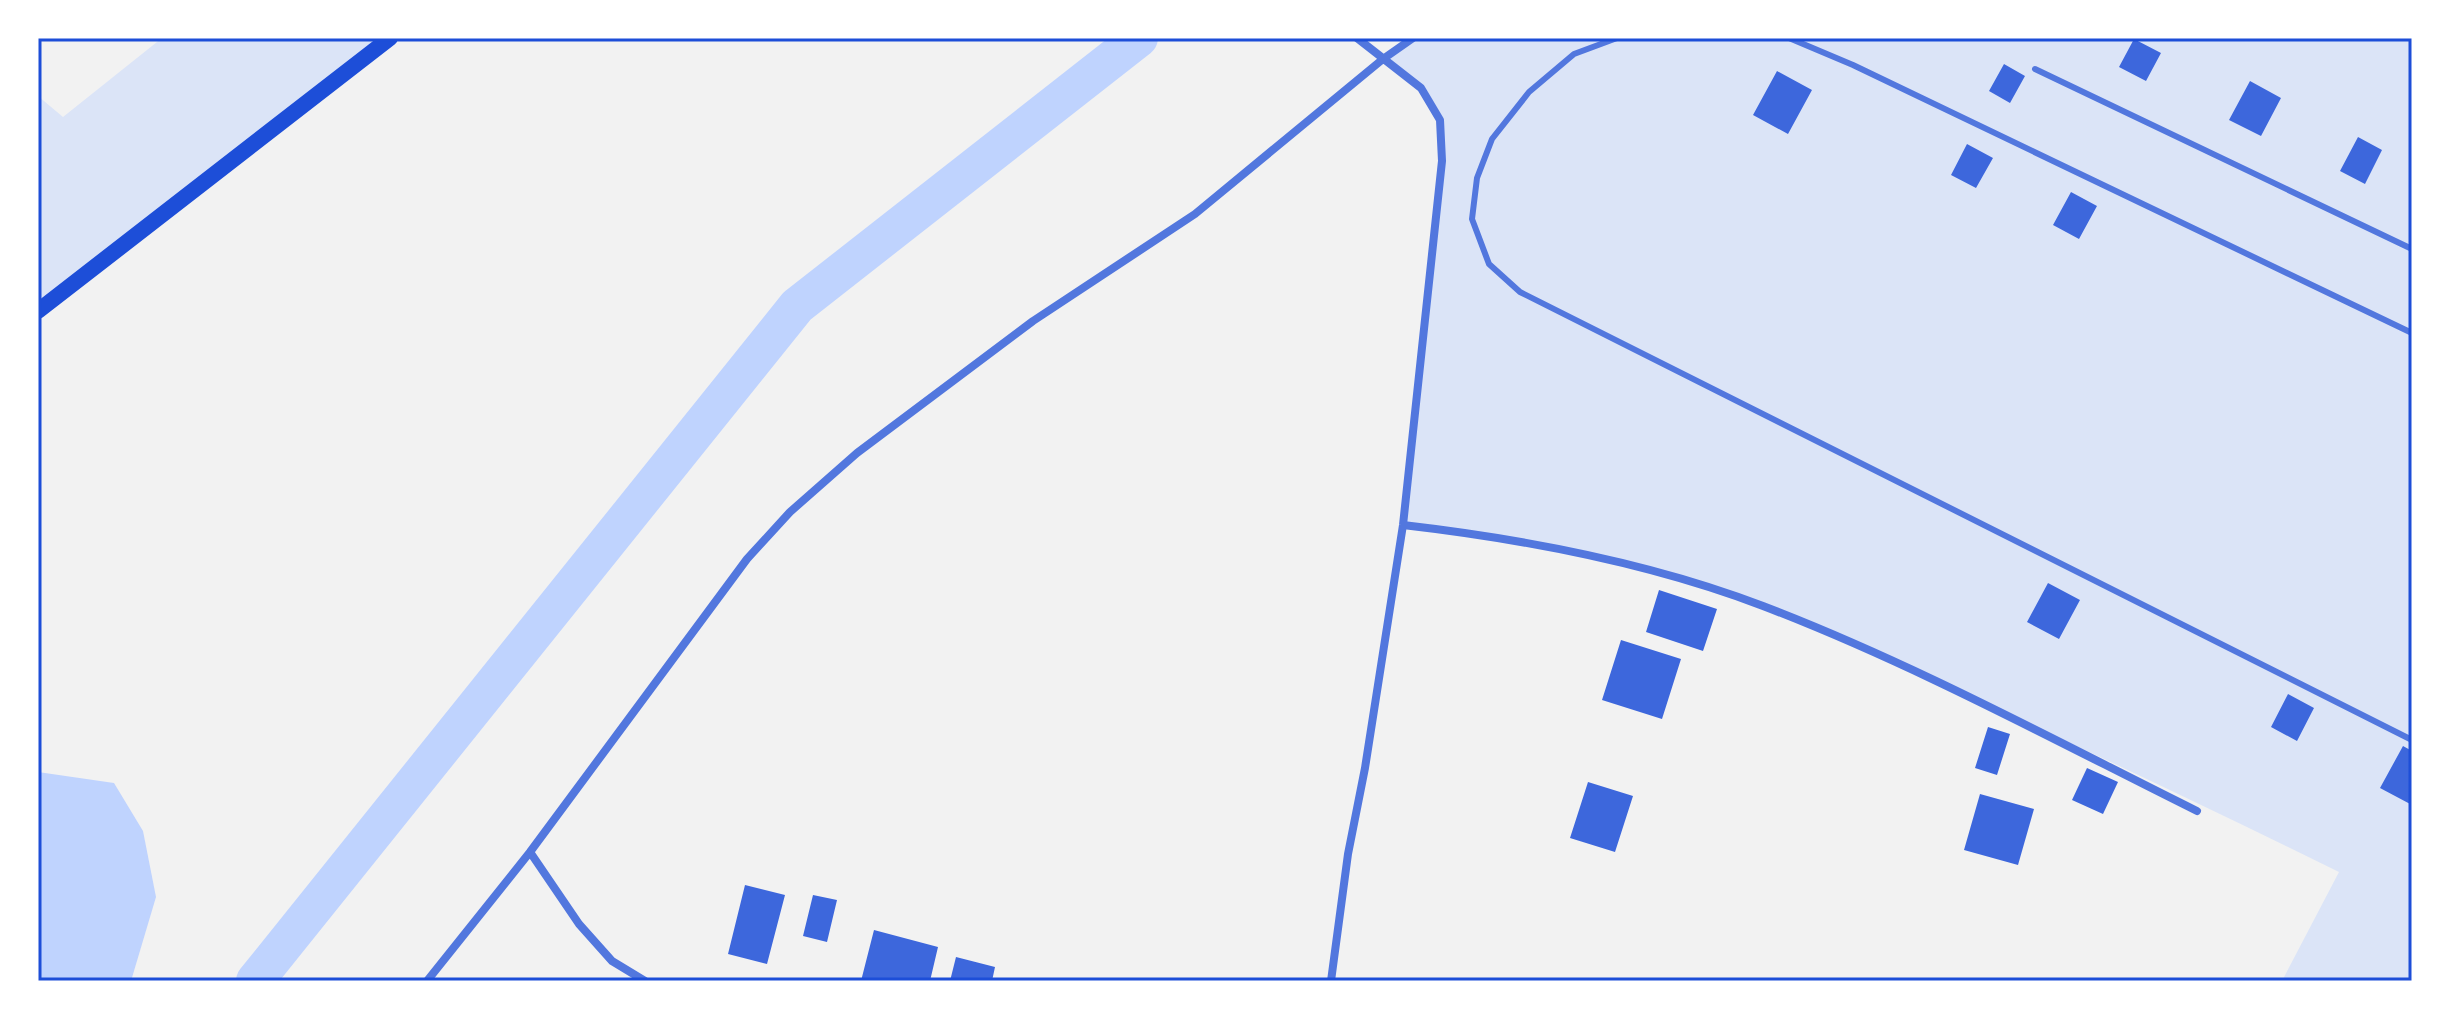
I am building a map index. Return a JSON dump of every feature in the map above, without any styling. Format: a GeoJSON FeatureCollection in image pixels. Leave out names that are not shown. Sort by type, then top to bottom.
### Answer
{"type":"FeatureCollection","features":[{"type":"Feature","properties":{"kind":"main road"},"geometry":{"type":"LineString","coordinates":[[38,311],[390,38]]}},
{"type":"Feature","properties":{"kind":"street"},"geometry":{"type":"LineString","coordinates":[[1331,981],[1348,854],[1365,768],[1403,525],[1442,161],[1440,120],[1421,88],[1357,38]]}},
{"type":"Feature","properties":{"kind":"street"},"geometry":{"type":"LineString","coordinates":[[427,981],[530,852],[747,559],[790,512],[857,453],[1033,321],[1195,214],[1383,59],[1413,38]]}},
{"type":"Feature","properties":{"kind":"street"},"geometry":{"type":"LineString","coordinates":[[1403,525],[1478,533],[1563,550],[1669,575],[1762,606],[1896,663],[2197,811]]}},
{"type":"Feature","properties":{"kind":"street"},"geometry":{"type":"LineString","coordinates":[[530,852],[579,924],[612,961],[645,981]]}},
{"type":"Feature","properties":{"kind":"lane"},"geometry":{"type":"LineString","coordinates":[[1617,38],[1574,54],[1529,92],[1492,139],[1477,178],[1472,219],[1489,264],[1520,292],[2412,740]]}},
{"type":"Feature","properties":{"kind":"lane"},"geometry":{"type":"LineString","coordinates":[[1789,38],[1853,65],[2412,333]]}},
{"type":"Feature","properties":{"kind":"lane"},"geometry":{"type":"LineString","coordinates":[[2035,69],[2412,249]]}},
{"type":"Feature","properties":{"kind":"shaded area"},"geometry":{"type":"Polygon","coordinates":[[[162,38],[390,38],[38,311],[38,96],[63,117],[162,38]]]}},
{"type":"Feature","properties":{"kind":"shaded area"},"geometry":{"type":"Polygon","coordinates":[[[1413,38],[2412,38],[2412,981],[2282,981],[2339,872],[1907,668],[1790,618],[1670,576],[1571,552],[1403,525],[1442,161],[1440,120],[1421,88],[1383,59],[1413,38]]]}},
{"type":"Feature","properties":{"kind":"water"},"geometry":{"type":"Polygon","coordinates":[[[38,772],[114,783],[143,831],[156,897],[131,981],[38,981],[38,772]]]}},
{"type":"Feature","properties":{"kind":"building"},"geometry":{"type":"Polygon","coordinates":[[[2134,39],[2161,53],[2146,81],[2119,67],[2134,39]]]}},
{"type":"Feature","properties":{"kind":"building"},"geometry":{"type":"Polygon","coordinates":[[[2004,64],[2025,76],[2010,103],[1989,91],[2004,64]]]}},
{"type":"Feature","properties":{"kind":"building"},"geometry":{"type":"Polygon","coordinates":[[[1777,71],[1812,90],[1788,134],[1753,115],[1777,71]]]}},
{"type":"Feature","properties":{"kind":"building"},"geometry":{"type":"Polygon","coordinates":[[[2250,81],[2281,98],[2261,136],[2229,120],[2250,81]]]}},
{"type":"Feature","properties":{"kind":"building"},"geometry":{"type":"Polygon","coordinates":[[[2358,137],[2382,150],[2365,184],[2340,171],[2358,137]]]}},
{"type":"Feature","properties":{"kind":"building"},"geometry":{"type":"Polygon","coordinates":[[[1967,144],[1993,158],[1976,188],[1951,175],[1967,144]]]}},
{"type":"Feature","properties":{"kind":"building"},"geometry":{"type":"Polygon","coordinates":[[[2071,192],[2097,206],[2079,239],[2053,225],[2071,192]]]}},
{"type":"Feature","properties":{"kind":"building"},"geometry":{"type":"Polygon","coordinates":[[[2048,583],[2080,600],[2059,639],[2027,622],[2048,583]]]}},
{"type":"Feature","properties":{"kind":"building"},"geometry":{"type":"Polygon","coordinates":[[[1659,590],[1717,609],[1703,651],[1646,632],[1659,590]]]}},
{"type":"Feature","properties":{"kind":"building"},"geometry":{"type":"Polygon","coordinates":[[[1621,640],[1681,659],[1662,719],[1602,700],[1621,640]]]}},
{"type":"Feature","properties":{"kind":"building"},"geometry":{"type":"Polygon","coordinates":[[[2288,694],[2314,708],[2297,741],[2271,727],[2288,694]]]}},
{"type":"Feature","properties":{"kind":"building"},"geometry":{"type":"Polygon","coordinates":[[[1988,727],[2010,734],[1997,775],[1975,768],[1988,727]]]}},
{"type":"Feature","properties":{"kind":"building"},"geometry":{"type":"Polygon","coordinates":[[[2403,746],[2412,751],[2412,805],[2380,788],[2403,746]]]}},
{"type":"Feature","properties":{"kind":"building"},"geometry":{"type":"Polygon","coordinates":[[[2087,768],[2118,782],[2103,814],[2072,800],[2087,768]]]}},
{"type":"Feature","properties":{"kind":"building"},"geometry":{"type":"Polygon","coordinates":[[[1588,782],[1633,796],[1615,852],[1570,838],[1588,782]]]}},
{"type":"Feature","properties":{"kind":"building"},"geometry":{"type":"Polygon","coordinates":[[[1980,794],[2034,809],[2018,865],[1964,850],[1980,794]]]}},
{"type":"Feature","properties":{"kind":"building"},"geometry":{"type":"Polygon","coordinates":[[[745,885],[785,895],[767,964],[728,954],[745,885]]]}},
{"type":"Feature","properties":{"kind":"building"},"geometry":{"type":"Polygon","coordinates":[[[813,895],[837,900],[827,942],[803,936],[813,895]]]}},
{"type":"Feature","properties":{"kind":"building"},"geometry":{"type":"Polygon","coordinates":[[[874,930],[938,947],[930,981],[861,981],[874,930]]]}},
{"type":"Feature","properties":{"kind":"building"},"geometry":{"type":"Polygon","coordinates":[[[956,957],[995,967],[992,981],[950,981],[956,957]]]}},
{"type":"Feature","properties":{"kind":"waterway"},"geometry":{"type":"LineString","coordinates":[[255,981],[797,306],[1139,38]]}}]}
